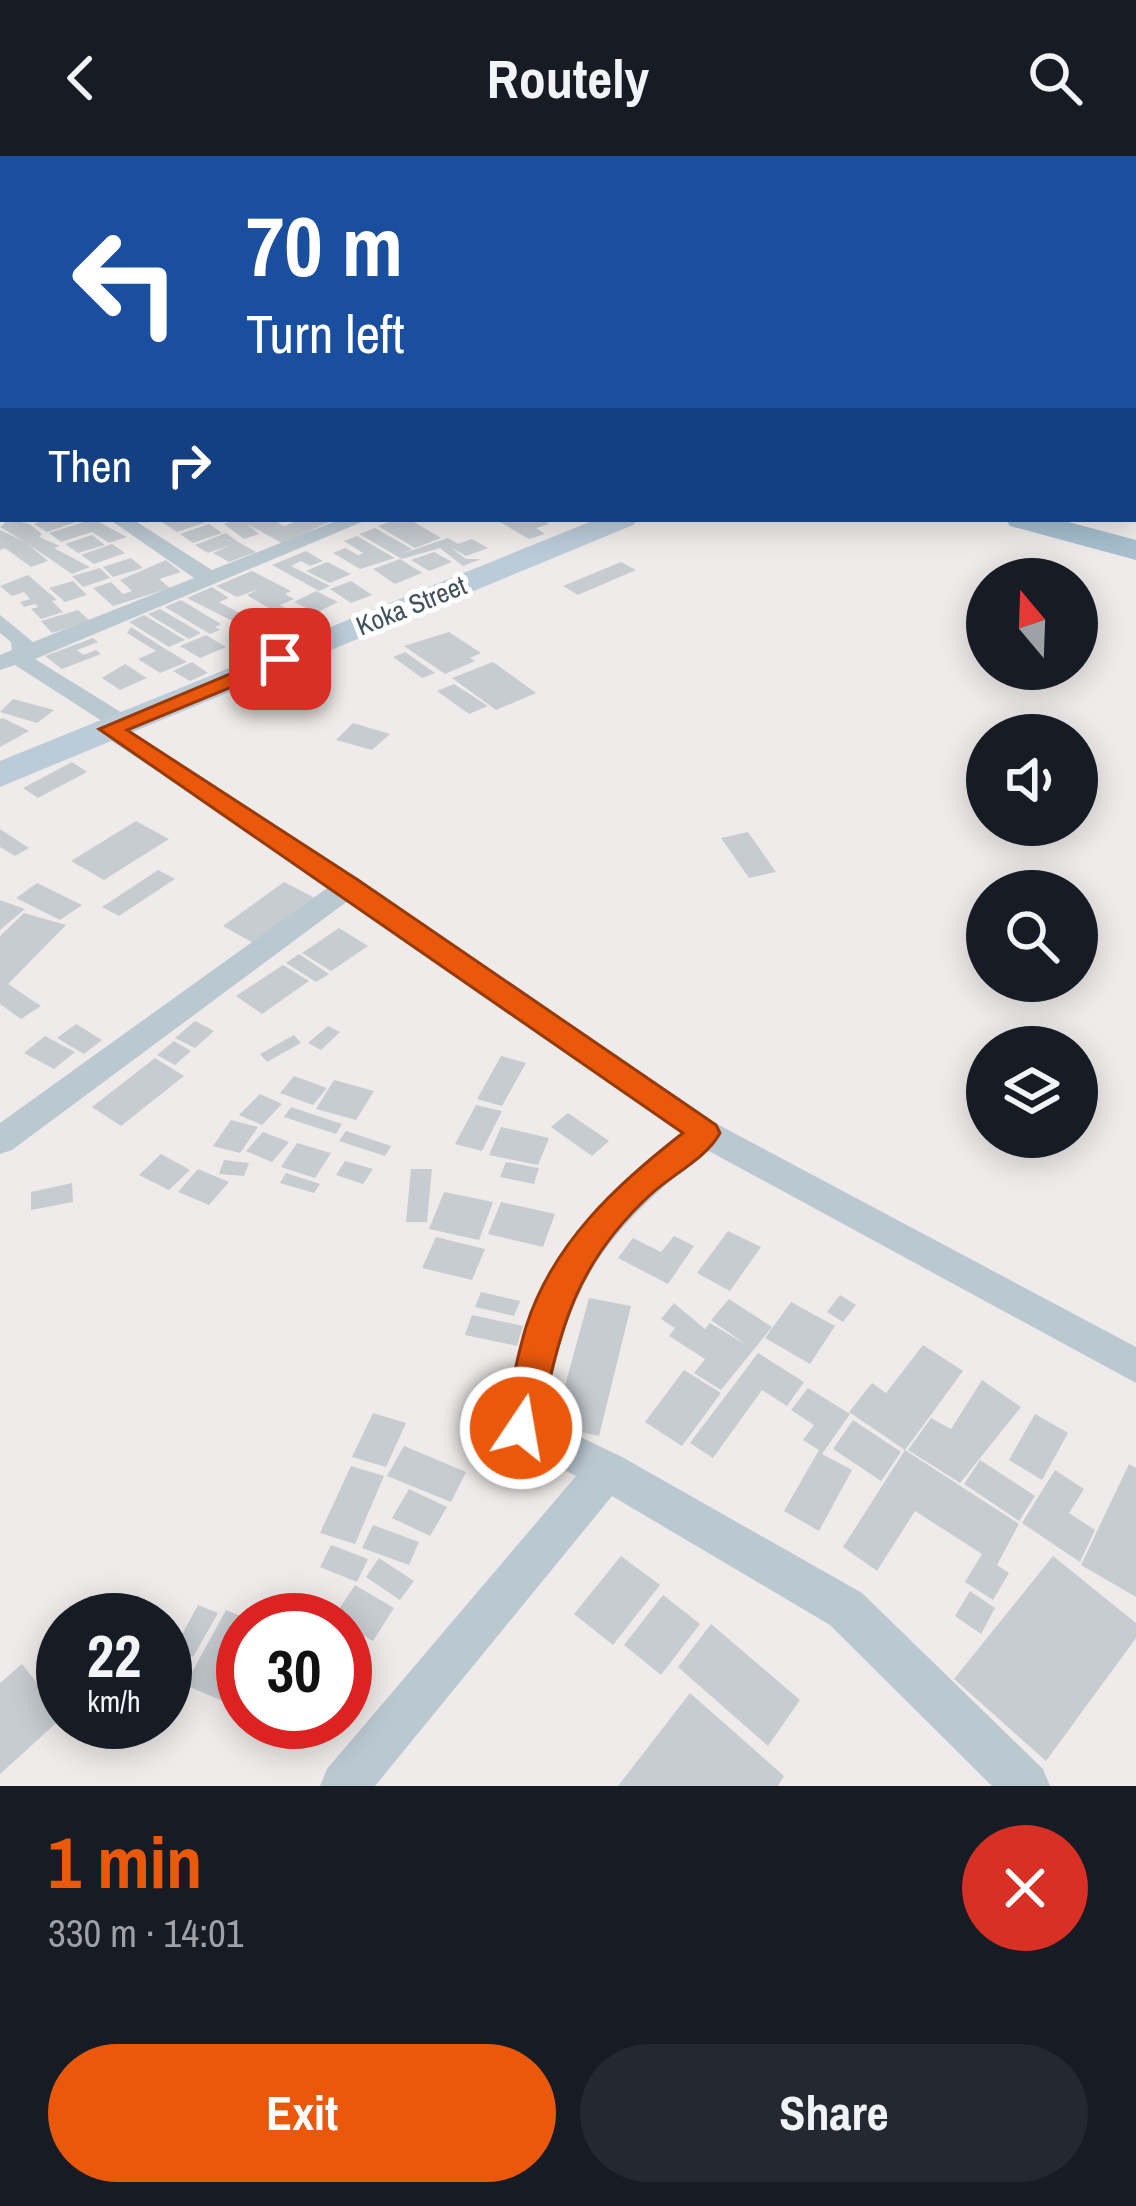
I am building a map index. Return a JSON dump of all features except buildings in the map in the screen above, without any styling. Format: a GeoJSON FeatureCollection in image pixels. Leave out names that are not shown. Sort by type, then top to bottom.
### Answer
{"type":"FeatureCollection","features":[{"type":"Feature","properties":{"kind":"main road","name":"Koka Street"},"geometry":{"type":"LineString","coordinates":[[0,775],[616,522]]}},
{"type":"Feature","properties":{"kind":"main road"},"geometry":{"type":"LineString","coordinates":[[1033,522],[1136,550]]}},
{"type":"Feature","properties":{"kind":"street"},"geometry":{"type":"LineString","coordinates":[[124,522],[211,579]]}},
{"type":"Feature","properties":{"kind":"street"},"geometry":{"type":"LineString","coordinates":[[0,663],[352,522]]}},
{"type":"Feature","properties":{"kind":"street"},"geometry":{"type":"LineString","coordinates":[[0,622],[22,640],[24,662],[705,1133],[1136,1366]]}},
{"type":"Feature","properties":{"kind":"street"},"geometry":{"type":"LineString","coordinates":[[0,1141],[349,886]]}},
{"type":"Feature","properties":{"kind":"street"},"geometry":{"type":"LineString","coordinates":[[705,1133],[637,1187],[578,1253],[544,1325],[521,1428],[607,1471],[847,1609],[1026,1786]]}},
{"type":"Feature","properties":{"kind":"street"},"geometry":{"type":"LineString","coordinates":[[344,1786],[607,1471]]}},
{"type":"Feature","properties":{"kind":"route"},"geometry":{"type":"LineString","coordinates":[[280,659],[110,729],[349,886],[705,1133],[637,1187],[578,1253],[544,1325],[521,1428]]}}]}
